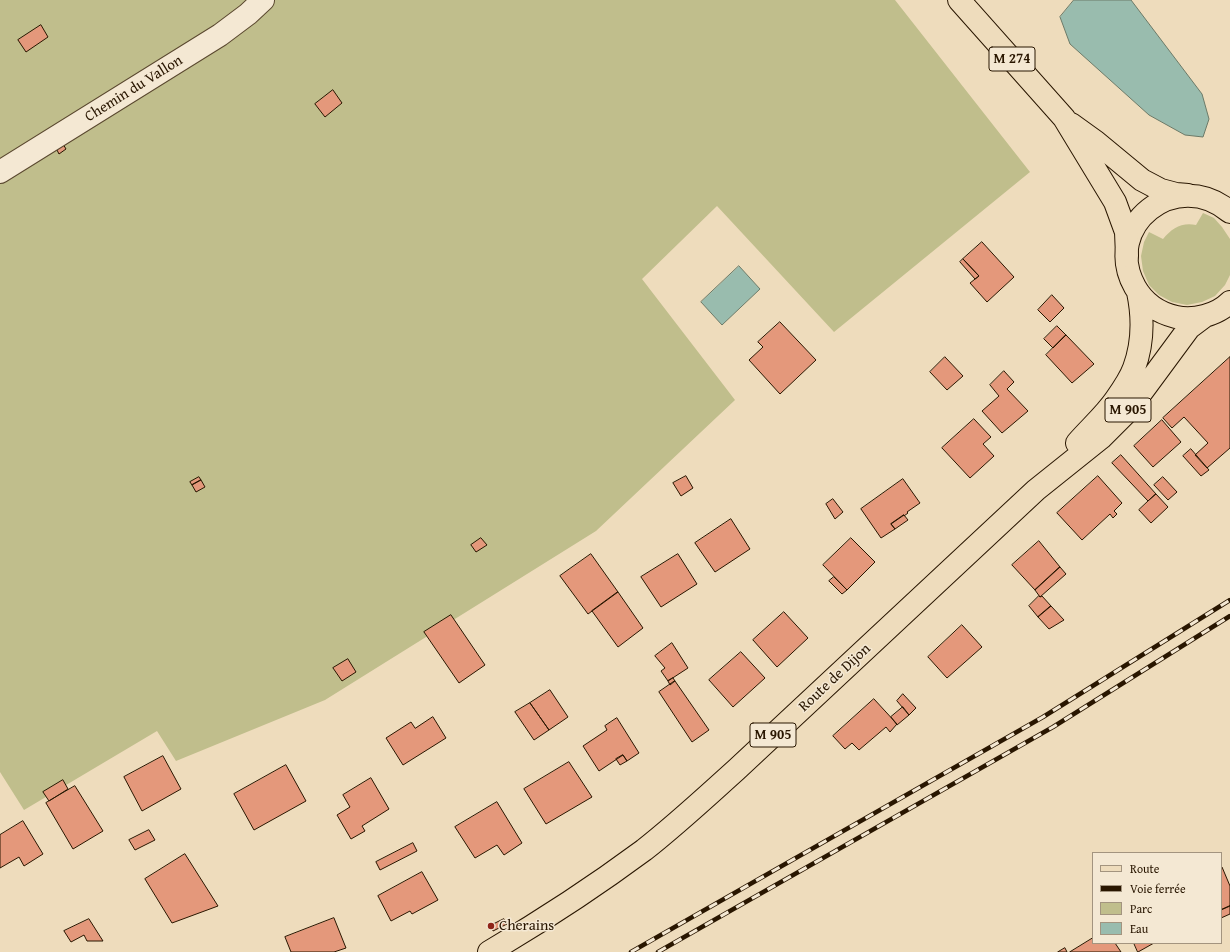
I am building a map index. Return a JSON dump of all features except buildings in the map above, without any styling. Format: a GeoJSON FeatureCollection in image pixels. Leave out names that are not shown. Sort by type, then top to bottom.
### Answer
{"type":"FeatureCollection","features":[{"type":"Feature","properties":{"kind":"main road","name":"M 274"},"geometry":{"type":"LineString","coordinates":[[959,0],[1064,118],[1115,202],[1126,232],[1127,256]]}},
{"type":"Feature","properties":{"kind":"main road","name":"M 274"},"geometry":{"type":"LineString","coordinates":[[1064,118],[1142,180],[1161,190],[1176,194],[1188,195]]}},
{"type":"Feature","properties":{"kind":"main road"},"geometry":{"type":"LineString","coordinates":[[1230,212],[1217,202],[1203,197],[1188,195],[1173,197],[1159,203],[1146,212],[1138,221],[1128,244],[1127,256],[1130,275],[1138,292],[1146,302],[1167,315],[1180,318],[1205,316],[1217,311],[1230,302]]}},
{"type":"Feature","properties":{"kind":"main road","name":"Route de Dijon"},"geometry":{"type":"LineString","coordinates":[[1036,490],[1115,401],[1129,380],[1134,367],[1140,336],[1141,313],[1138,292]]}},
{"type":"Feature","properties":{"kind":"main road","name":"Route de Dijon"},"geometry":{"type":"LineString","coordinates":[[488,952],[530,928],[587,890],[667,832],[742,765],[1036,490],[1101,438],[1127,412],[1184,334],[1205,316]]}},
{"type":"Feature","properties":{"kind":"street","name":"Chemin du Vallon"},"geometry":{"type":"LineString","coordinates":[[0,172],[220,35],[248,14],[263,0]]}},
{"type":"Feature","properties":{"kind":"green space"},"geometry":{"type":"Polygon","coordinates":[[[0,0],[895,0],[1030,172],[834,332],[717,206],[642,279],[735,400],[596,531],[325,700],[176,761],[157,731],[24,810],[0,772],[0,0]]]}},
{"type":"Feature","properties":{"kind":"green space"},"geometry":{"type":"Polygon","coordinates":[[[1203,213],[1214,218],[1230,239],[1230,275],[1225,285],[1215,296],[1202,302],[1187,305],[1172,302],[1159,295],[1149,285],[1143,271],[1141,256],[1144,242],[1149,232],[1163,239],[1174,229],[1182,225],[1196,225],[1203,213]]]}},
{"type":"Feature","properties":{"kind":"water"},"geometry":{"type":"Polygon","coordinates":[[[1074,0],[1131,0],[1202,94],[1209,119],[1203,137],[1185,135],[1149,115],[1070,44],[1060,17],[1074,0]]]}},
{"type":"Feature","properties":{"kind":"water"},"geometry":{"type":"Polygon","coordinates":[[[739,266],[760,289],[722,325],[701,302],[739,266]]]}},
{"type":"Feature","properties":{"kind":"railway"},"geometry":{"type":"LineString","coordinates":[[631,952],[1043,717],[1230,600]]}},
{"type":"Feature","properties":{"kind":"railway"},"geometry":{"type":"LineString","coordinates":[[658,952],[1053,727],[1230,616]]}},
{"type":"Feature","properties":{"kind":"place","name":"Cherains"},"geometry":{"type":"Point","coordinates":[491,926]}}]}
